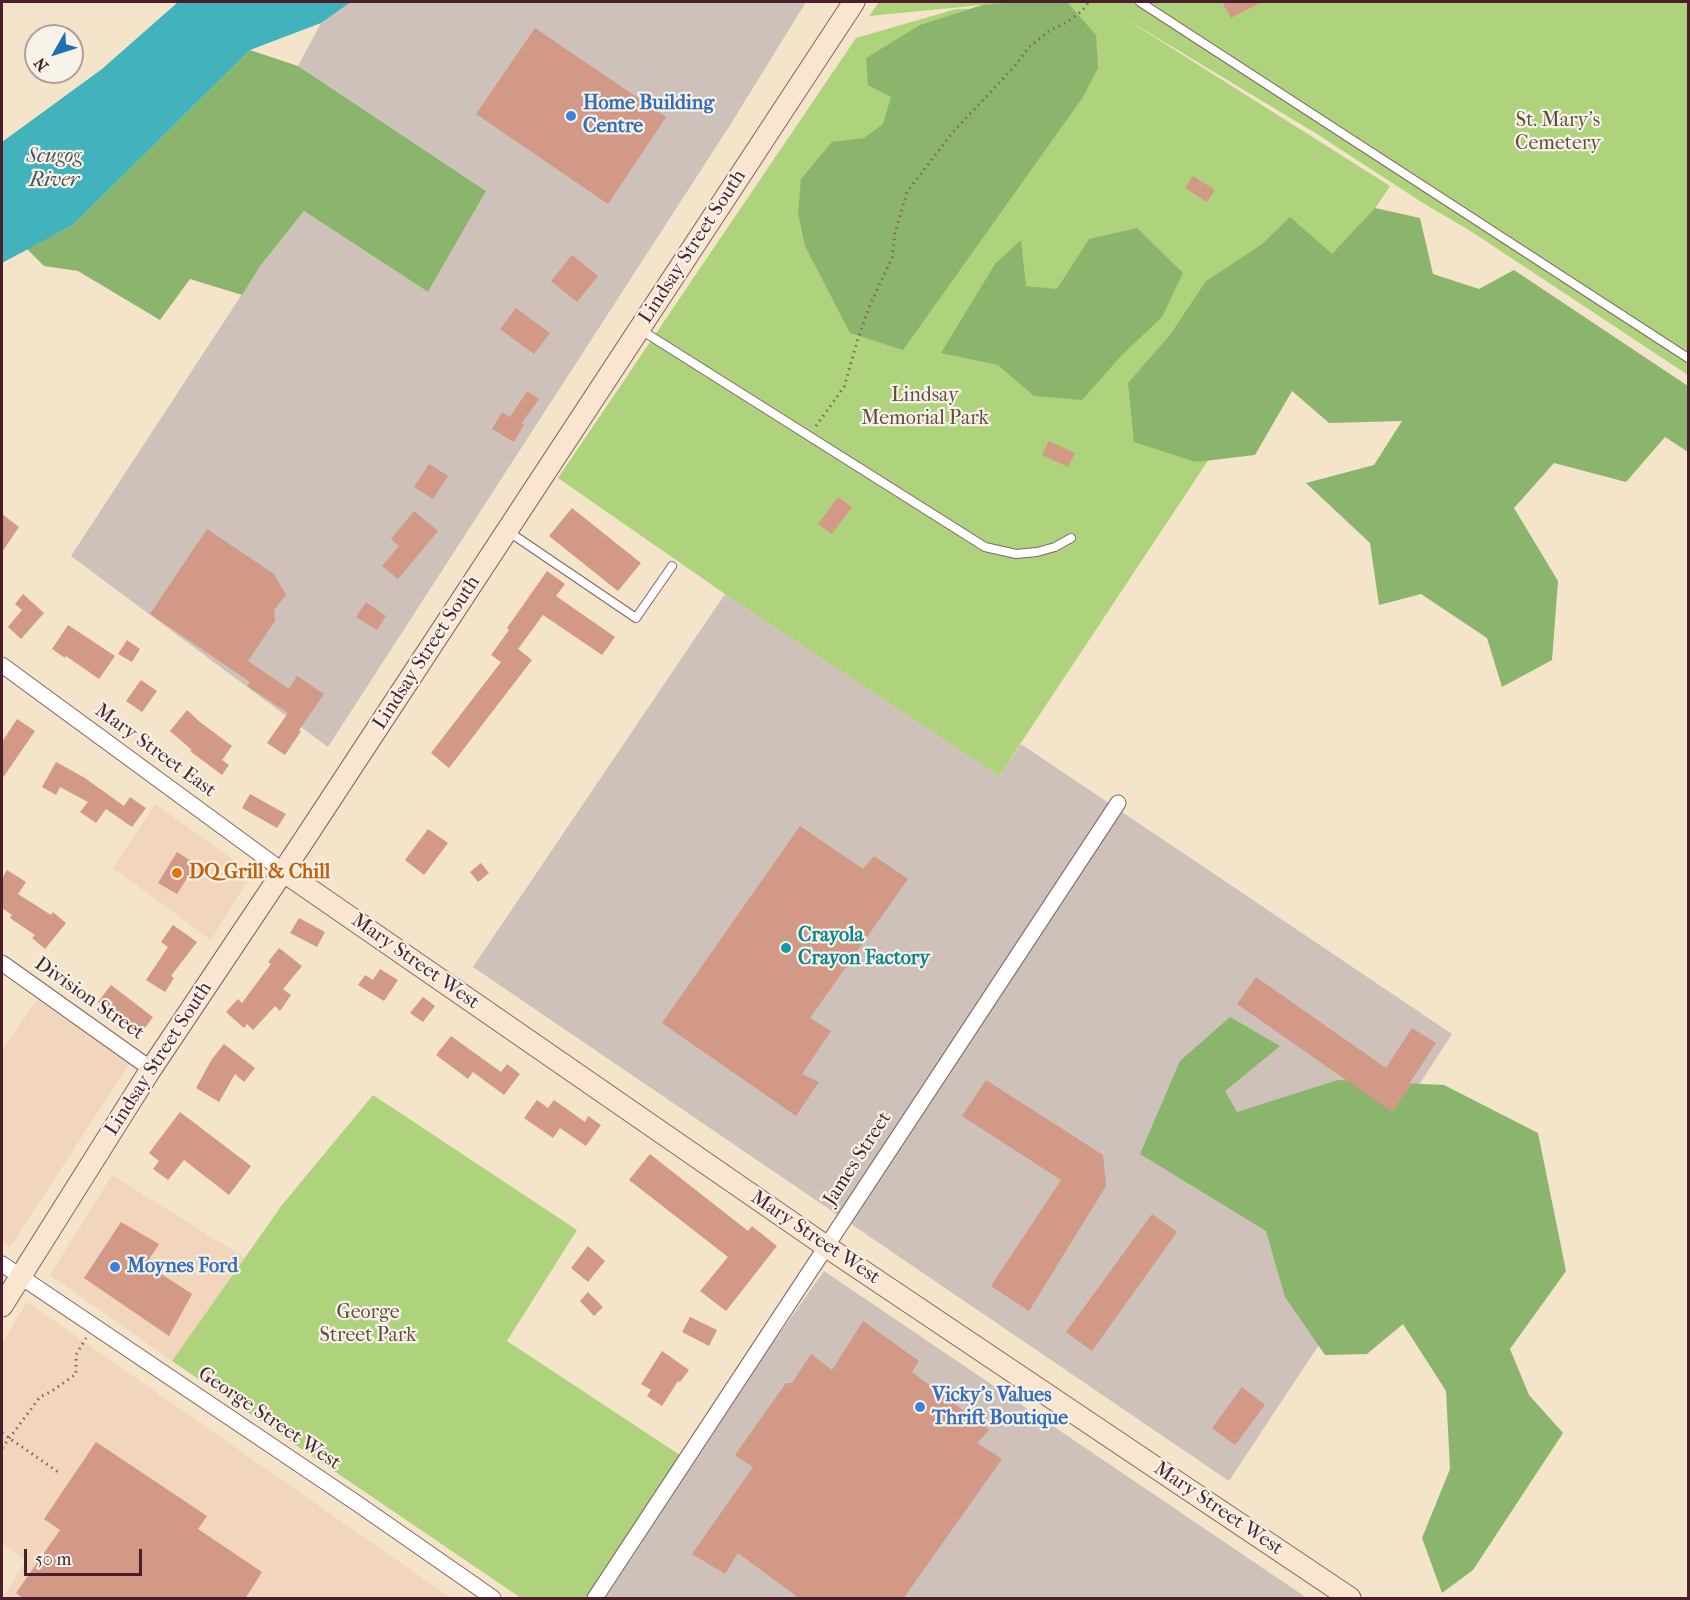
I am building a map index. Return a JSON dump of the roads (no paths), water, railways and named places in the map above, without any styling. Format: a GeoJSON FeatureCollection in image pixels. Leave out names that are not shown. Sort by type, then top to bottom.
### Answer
{"type":"FeatureCollection","features":[{"type":"Feature","properties":{"kind":"main road","name":"Lindsay Street South"},"geometry":{"type":"LineString","coordinates":[[2,1306],[151,1069],[854,2]]}},
{"type":"Feature","properties":{"kind":"main road","name":"Mary Street West"},"geometry":{"type":"LineString","coordinates":[[283,871],[827,1247],[1350,1599]]}},
{"type":"Feature","properties":{"kind":"street","name":"Mary Street East"},"geometry":{"type":"LineString","coordinates":[[4,673],[283,871]]}},
{"type":"Feature","properties":{"kind":"street","name":"James Street"},"geometry":{"type":"LineString","coordinates":[[595,1599],[1118,803]]}},
{"type":"Feature","properties":{"kind":"street","name":"Division Street"},"geometry":{"type":"LineString","coordinates":[[2,963],[151,1069]]}},
{"type":"Feature","properties":{"kind":"street","name":"George Street West"},"geometry":{"type":"LineString","coordinates":[[2,1264],[358,1504],[493,1599]]}},
{"type":"Feature","properties":{"kind":"lane"},"geometry":{"type":"LineString","coordinates":[[1140,2],[1689,358]]}},
{"type":"Feature","properties":{"kind":"lane"},"geometry":{"type":"LineString","coordinates":[[639,329],[985,547],[1016,554],[1037,552],[1055,547],[1071,538]]}},
{"type":"Feature","properties":{"kind":"lane"},"geometry":{"type":"LineString","coordinates":[[507,530],[636,618],[672,566]]}},
{"type":"Feature","properties":{"kind":"water","name":"Scugog River"},"geometry":{"type":"Polygon","coordinates":[[[178,2],[351,2],[321,23],[250,50],[73,225],[2,263],[2,142],[102,69],[178,2]]]}},
{"type":"Feature","properties":{"kind":"place","name":"Home Building Centre"},"geometry":{"type":"Point","coordinates":[571,116]}},
{"type":"Feature","properties":{"kind":"place","name":"DQ Grill & Chill"},"geometry":{"type":"Point","coordinates":[177,873]}},
{"type":"Feature","properties":{"kind":"place","name":"Crayola Crayon Factory"},"geometry":{"type":"Point","coordinates":[786,948]}},
{"type":"Feature","properties":{"kind":"place","name":"Moynes Ford"},"geometry":{"type":"Point","coordinates":[115,1267]}},
{"type":"Feature","properties":{"kind":"place","name":"Vicky's Values Thrift Boutique"},"geometry":{"type":"Point","coordinates":[920,1407]}},
{"type":"Feature","properties":{"kind":"park label","name":"St. Mary's Cemetery"},"geometry":{"type":"Point","coordinates":[1558,132]}},
{"type":"Feature","properties":{"kind":"park label","name":"Lindsay Memorial Park"},"geometry":{"type":"Point","coordinates":[925,408]}},
{"type":"Feature","properties":{"kind":"park label","name":"George Street Park"},"geometry":{"type":"Point","coordinates":[368,1324]}}]}
